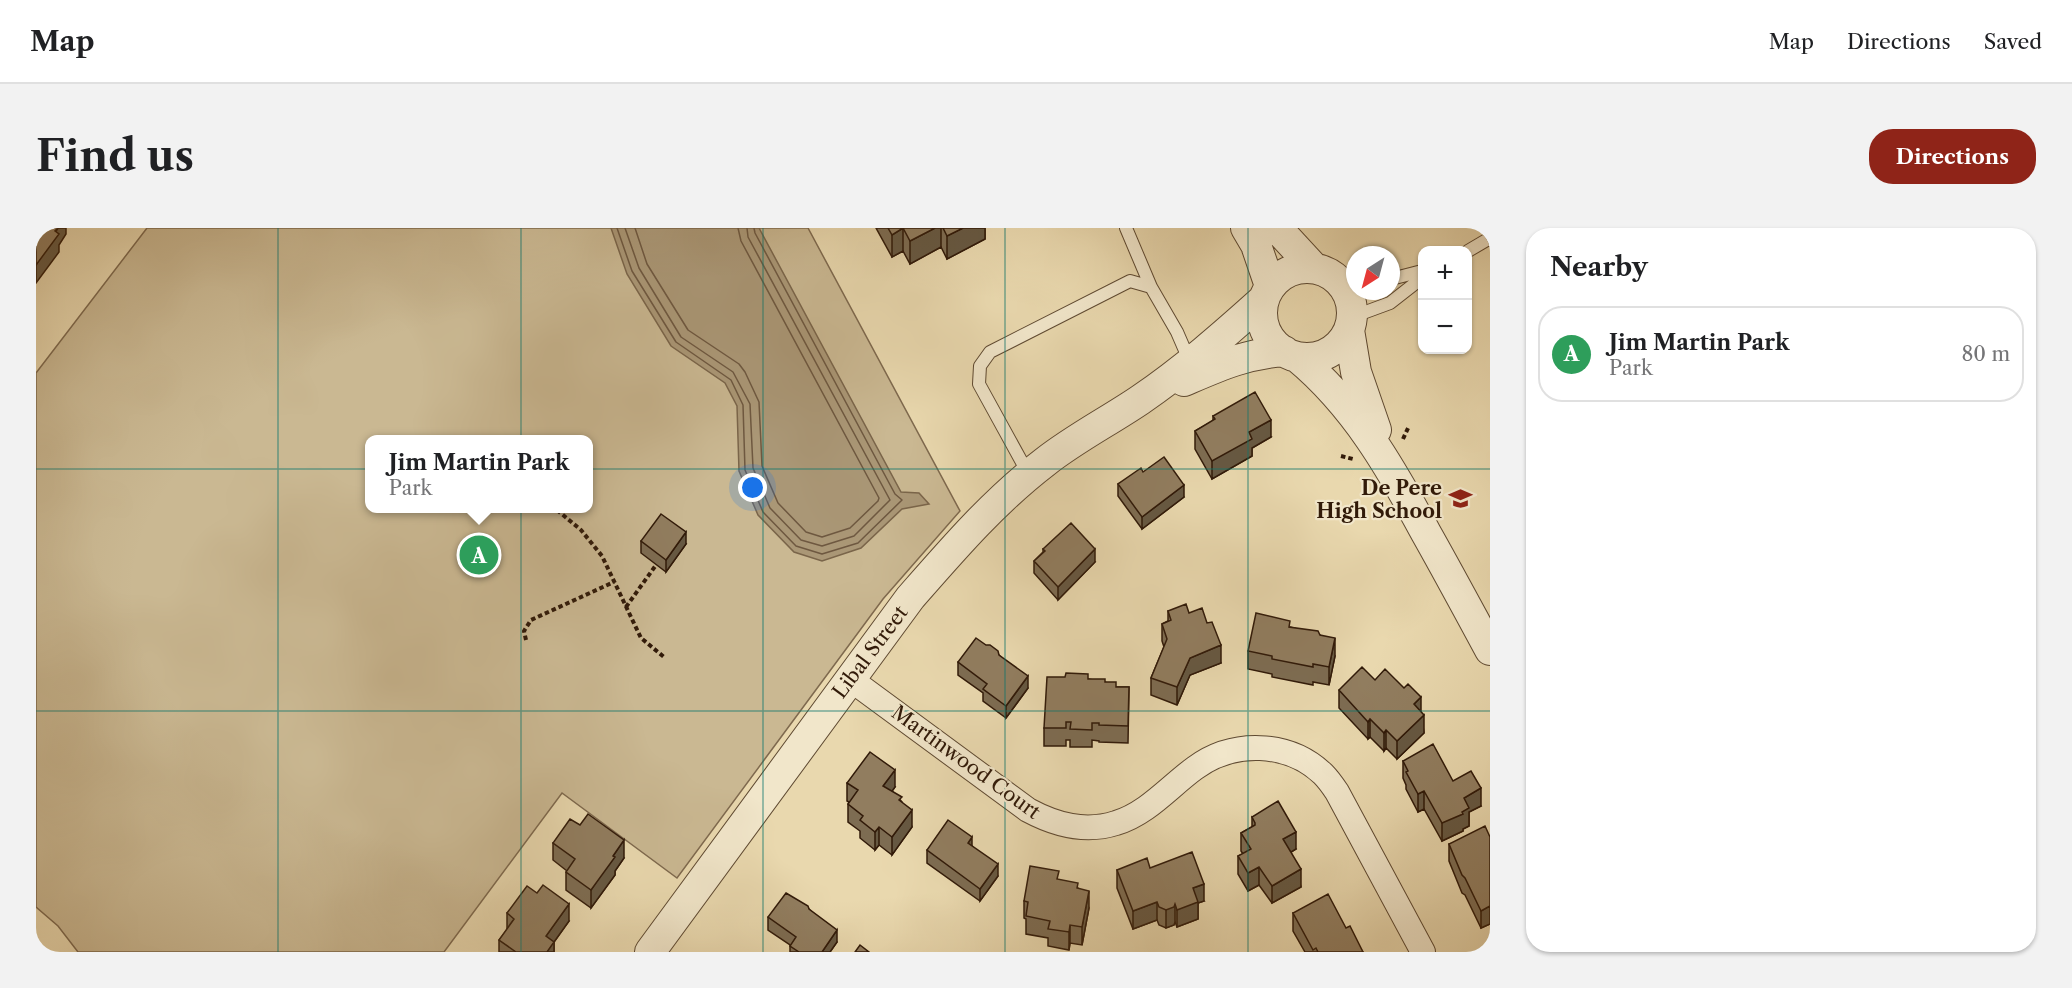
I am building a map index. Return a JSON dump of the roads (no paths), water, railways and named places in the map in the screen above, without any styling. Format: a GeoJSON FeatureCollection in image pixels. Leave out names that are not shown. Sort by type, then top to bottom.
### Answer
{"type":"FeatureCollection","features":[{"type":"Feature","properties":{"kind":"street"},"geometry":{"type":"LineString","coordinates":[[1246,228],[1256,245],[1267,292]]}},
{"type":"Feature","properties":{"kind":"street"},"geometry":{"type":"LineString","coordinates":[[1277,228],[1333,274],[1348,293],[1352,305],[1351,324],[1356,372],[1390,466]]}},
{"type":"Feature","properties":{"kind":"street"},"geometry":{"type":"LineString","coordinates":[[1333,274],[1301,267],[1279,277],[1267,292],[1262,314],[1264,328],[1272,342],[1320,376],[1345,403],[1390,466],[1490,650]]}},
{"type":"Feature","properties":{"kind":"street","name":"Libal Street"},"geometry":{"type":"LineString","coordinates":[[659,949],[850,679],[910,598],[952,550],[997,504],[1046,461],[1140,400],[1195,369],[1267,292]]}},
{"type":"Feature","properties":{"kind":"street"},"geometry":{"type":"LineString","coordinates":[[1290,354],[1310,358],[1322,356],[1338,345],[1351,324]]}},
{"type":"Feature","properties":{"kind":"street","name":"Libal Street"},"geometry":{"type":"LineString","coordinates":[[1195,369],[1225,364],[1259,353],[1290,354]]}},
{"type":"Feature","properties":{"kind":"street","name":"Martinwood Court"},"geometry":{"type":"LineString","coordinates":[[850,679],[1028,810],[1046,820],[1066,826],[1090,828],[1117,823],[1142,810],[1207,760],[1229,751],[1261,748],[1284,752],[1304,760],[1322,774],[1337,792],[1423,952]]}},
{"type":"Feature","properties":{"kind":"lane"},"geometry":{"type":"LineString","coordinates":[[1126,228],[1151,287],[1195,369]]}},
{"type":"Feature","properties":{"kind":"lane"},"geometry":{"type":"LineString","coordinates":[[1472,248],[1490,238]]}},
{"type":"Feature","properties":{"kind":"lane"},"geometry":{"type":"LineString","coordinates":[[1400,277],[1418,272]]}},
{"type":"Feature","properties":{"kind":"lane"},"geometry":{"type":"LineString","coordinates":[[1029,476],[979,384],[980,366],[990,352],[1130,281],[1151,287]]}},
{"type":"Feature","properties":{"kind":"lane"},"geometry":{"type":"LineString","coordinates":[[1351,324],[1390,303],[1418,281]]}},
{"type":"Feature","properties":{"kind":"water"},"geometry":{"type":"Polygon","coordinates":[[[611,228],[759,228],[901,492],[919,493],[929,504],[902,509],[861,548],[822,561],[794,552],[758,515],[739,471],[737,406],[725,383],[671,346],[627,274],[611,228]]]}},
{"type":"Feature","properties":{"kind":"place","name":"De Pere High School"},"geometry":{"type":"Point","coordinates":[1460,499]}},
{"type":"Feature","properties":{"kind":"place","name":"Jim Martin Park"},"geometry":{"type":"Point","coordinates":[479,555]}}]}
